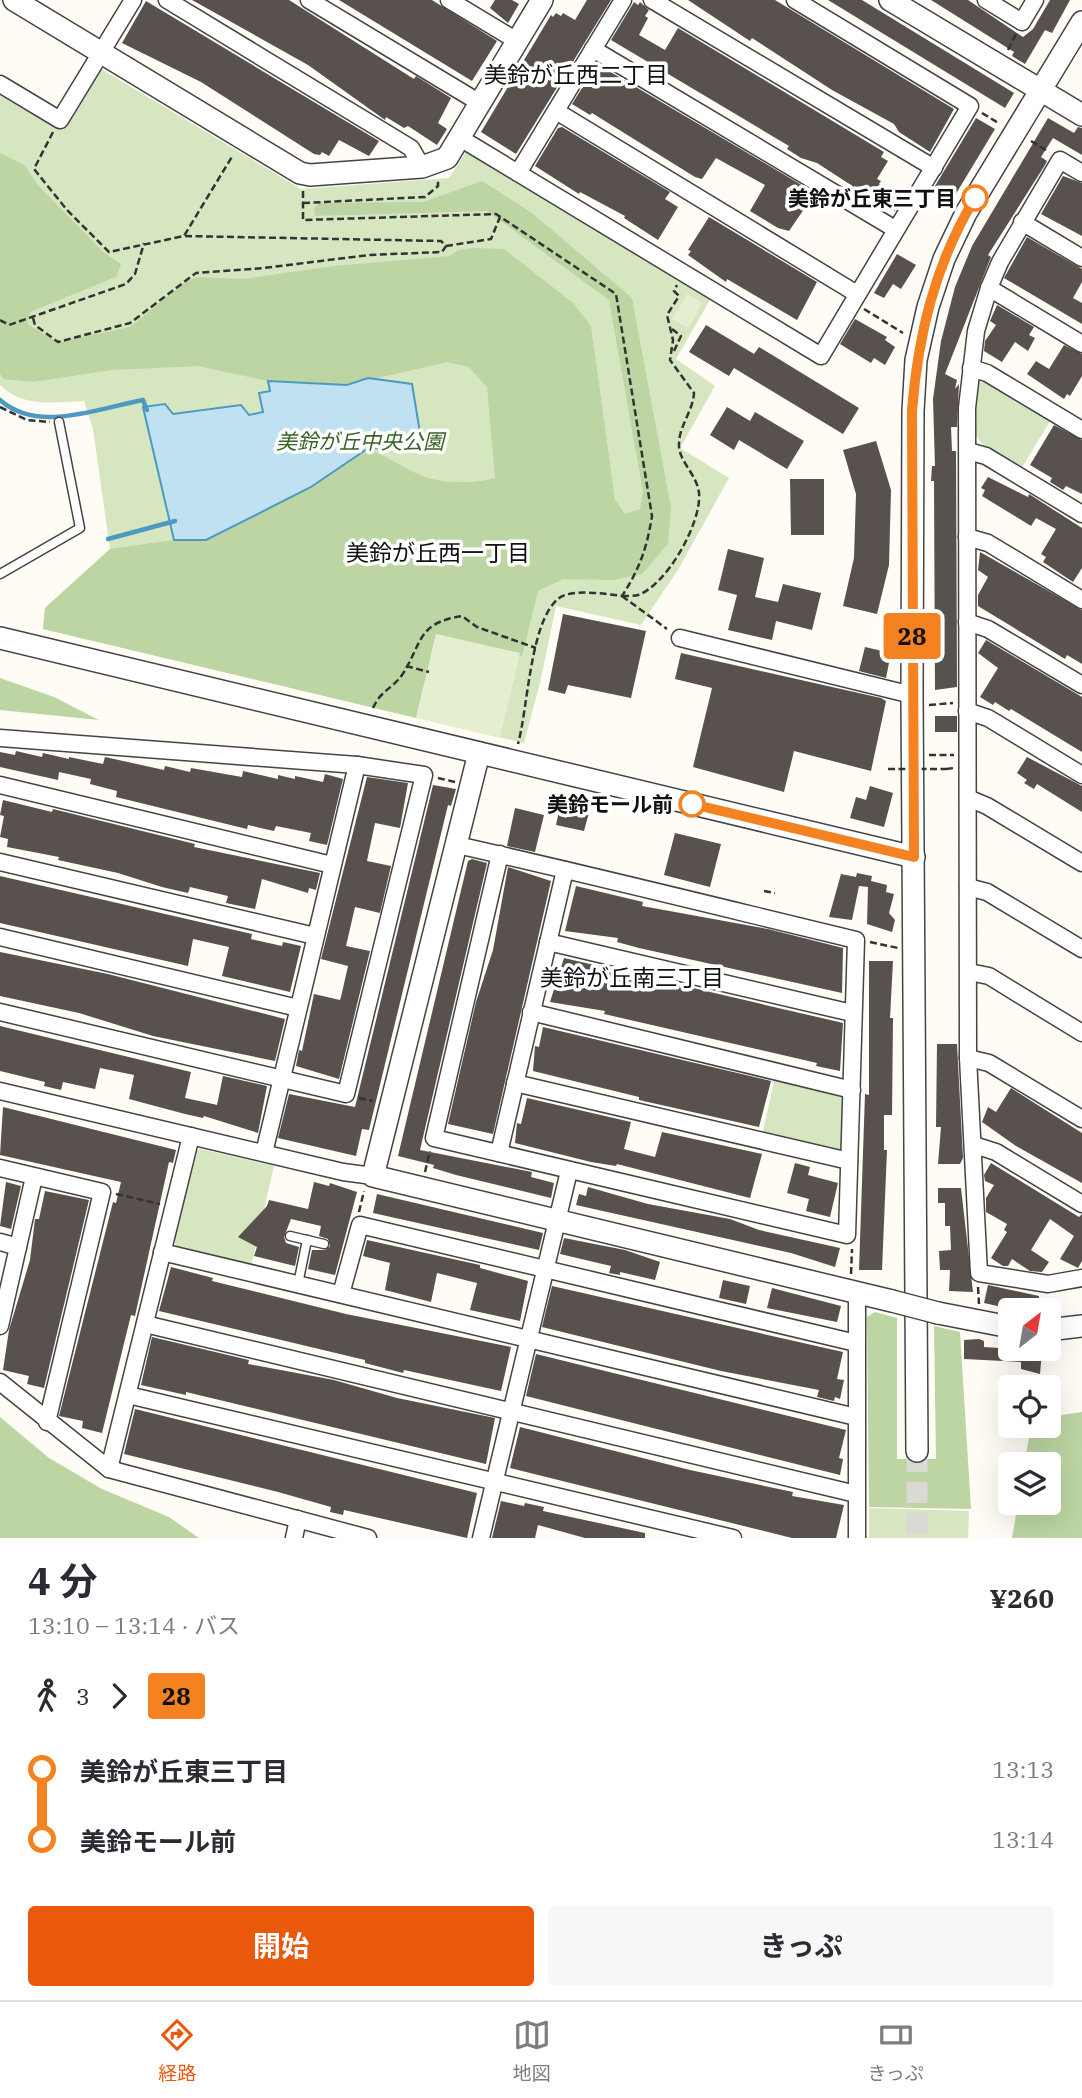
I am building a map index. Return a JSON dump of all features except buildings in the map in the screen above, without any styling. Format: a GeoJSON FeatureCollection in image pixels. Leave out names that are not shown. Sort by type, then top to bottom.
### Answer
{"type":"FeatureCollection","features":[{"type":"Feature","properties":{"kind":"street"},"geometry":{"type":"LineString","coordinates":[[14,0],[300,173],[310,175],[430,173],[447,158],[460,138],[542,0]]}},
{"type":"Feature","properties":{"kind":"street"},"geometry":{"type":"LineString","coordinates":[[0,84],[60,120],[133,0]]}},
{"type":"Feature","properties":{"kind":"street"},"geometry":{"type":"LineString","coordinates":[[167,0],[411,148],[430,173]]}},
{"type":"Feature","properties":{"kind":"street"},"geometry":{"type":"LineString","coordinates":[[309,0],[480,103]]}},
{"type":"Feature","properties":{"kind":"street"},"geometry":{"type":"LineString","coordinates":[[449,0],[517,41]]}},
{"type":"Feature","properties":{"kind":"street"},"geometry":{"type":"LineString","coordinates":[[518,173],[622,0]]}},
{"type":"Feature","properties":{"kind":"street"},"geometry":{"type":"LineString","coordinates":[[652,0],[934,168]]}},
{"type":"Feature","properties":{"kind":"street"},"geometry":{"type":"LineString","coordinates":[[460,138],[821,356],[970,106],[795,0]]}},
{"type":"Feature","properties":{"kind":"street"},"geometry":{"type":"LineString","coordinates":[[890,0],[1082,115]]}},
{"type":"Feature","properties":{"kind":"street"},"geometry":{"type":"LineString","coordinates":[[986,0],[1022,22],[1035,0]]}},
{"type":"Feature","properties":{"kind":"street"},"geometry":{"type":"LineString","coordinates":[[917,1451],[912,695],[912,411],[916,360],[928,307],[944,259],[966,213],[1021,136],[1041,90],[1082,22]]}},
{"type":"Feature","properties":{"kind":"street"},"geometry":{"type":"LineString","coordinates":[[593,49],[895,229]]}},
{"type":"Feature","properties":{"kind":"street"},"geometry":{"type":"LineString","coordinates":[[556,111],[855,298]]}},
{"type":"Feature","properties":{"kind":"street"},"geometry":{"type":"LineString","coordinates":[[1082,173],[1060,160],[1022,222],[989,288],[976,331],[967,408],[967,622],[964,707],[968,798],[968,1058],[979,1273],[1048,1284],[1082,1278]]}},
{"type":"Feature","properties":{"kind":"street"},"geometry":{"type":"LineString","coordinates":[[1022,222],[1082,258]]}},
{"type":"Feature","properties":{"kind":"street"},"geometry":{"type":"LineString","coordinates":[[989,288],[1082,344]]}},
{"type":"Feature","properties":{"kind":"street"},"geometry":{"type":"LineString","coordinates":[[971,368],[987,373],[1082,430]]}},
{"type":"Feature","properties":{"kind":"street"},"geometry":{"type":"LineString","coordinates":[[968,452],[986,456],[1082,514]]}},
{"type":"Feature","properties":{"kind":"street"},"geometry":{"type":"LineString","coordinates":[[967,537],[988,543],[1082,600]]}},
{"type":"Feature","properties":{"kind":"street"},"geometry":{"type":"LineString","coordinates":[[967,622],[988,629],[1082,685]]}},
{"type":"Feature","properties":{"kind":"street"},"geometry":{"type":"LineString","coordinates":[[0,638],[914,857]]}},
{"type":"Feature","properties":{"kind":"street"},"geometry":{"type":"LineString","coordinates":[[680,638],[912,695]]}},
{"type":"Feature","properties":{"kind":"street"},"geometry":{"type":"LineString","coordinates":[[964,707],[988,718],[1082,775]]}},
{"type":"Feature","properties":{"kind":"street"},"geometry":{"type":"LineString","coordinates":[[0,738],[357,765],[424,775],[346,1094],[0,1012]]}},
{"type":"Feature","properties":{"kind":"street"},"geometry":{"type":"LineString","coordinates":[[370,1181],[479,752]]}},
{"type":"Feature","properties":{"kind":"street"},"geometry":{"type":"LineString","coordinates":[[264,1153],[357,765]]}},
{"type":"Feature","properties":{"kind":"street"},"geometry":{"type":"LineString","coordinates":[[0,785],[332,865]]}},
{"type":"Feature","properties":{"kind":"street"},"geometry":{"type":"LineString","coordinates":[[968,798],[987,806],[1082,863]]}},
{"type":"Feature","properties":{"kind":"street"},"geometry":{"type":"LineString","coordinates":[[457,845],[500,854],[856,940],[847,1235],[433,1138],[500,854]]}},
{"type":"Feature","properties":{"kind":"street"},"geometry":{"type":"LineString","coordinates":[[0,862],[315,936]]}},
{"type":"Feature","properties":{"kind":"street"},"geometry":{"type":"LineString","coordinates":[[499,1153],[565,870]]}},
{"type":"Feature","properties":{"kind":"street"},"geometry":{"type":"LineString","coordinates":[[968,887],[987,892],[1082,949]]}},
{"type":"Feature","properties":{"kind":"street"},"geometry":{"type":"LineString","coordinates":[[0,937],[298,1007]]}},
{"type":"Feature","properties":{"kind":"street"},"geometry":{"type":"LineString","coordinates":[[548,942],[852,1013]]}},
{"type":"Feature","properties":{"kind":"street"},"geometry":{"type":"LineString","coordinates":[[969,972],[989,976],[1082,1033]]}},
{"type":"Feature","properties":{"kind":"street"},"geometry":{"type":"LineString","coordinates":[[531,1012],[852,1090]]}},
{"type":"Feature","properties":{"kind":"street"},"geometry":{"type":"LineString","coordinates":[[968,1058],[989,1063],[1082,1119]]}},
{"type":"Feature","properties":{"kind":"street"},"geometry":{"type":"LineString","coordinates":[[515,1083],[849,1161]]}},
{"type":"Feature","properties":{"kind":"street"},"geometry":{"type":"LineString","coordinates":[[0,1091],[264,1153],[370,1181],[854,1287],[892,1301],[998,1326]]}},
{"type":"Feature","properties":{"kind":"street"},"geometry":{"type":"LineString","coordinates":[[110,1469],[191,1136]]}},
{"type":"Feature","properties":{"kind":"street"},"geometry":{"type":"LineString","coordinates":[[974,1145],[996,1152],[1082,1204]]}},
{"type":"Feature","properties":{"kind":"street"},"geometry":{"type":"LineString","coordinates":[[0,1168],[102,1192],[47,1422]]}},
{"type":"Feature","properties":{"kind":"street"},"geometry":{"type":"LineString","coordinates":[[481,1538],[569,1171]]}},
{"type":"Feature","properties":{"kind":"street"},"geometry":{"type":"LineString","coordinates":[[0,1326],[34,1177]]}},
{"type":"Feature","properties":{"kind":"street"},"geometry":{"type":"LineString","coordinates":[[341,1294],[360,1225],[856,1343]]}},
{"type":"Feature","properties":{"kind":"street"},"geometry":{"type":"LineString","coordinates":[[0,1242],[18,1247]]}},
{"type":"Feature","properties":{"kind":"street"},"geometry":{"type":"LineString","coordinates":[[162,1252],[856,1417]]}},
{"type":"Feature","properties":{"kind":"street"},"geometry":{"type":"LineString","coordinates":[[854,1287],[857,1538]]}},
{"type":"Feature","properties":{"kind":"street"},"geometry":{"type":"LineString","coordinates":[[145,1324],[856,1493]]}},
{"type":"Feature","properties":{"kind":"street"},"geometry":{"type":"LineString","coordinates":[[1061,1328],[1082,1326]]}},
{"type":"Feature","properties":{"kind":"street"},"geometry":{"type":"LineString","coordinates":[[0,1382],[47,1422],[110,1469],[368,1538]]}},
{"type":"Feature","properties":{"kind":"street"},"geometry":{"type":"LineString","coordinates":[[128,1395],[733,1538]]}},
{"type":"Feature","properties":{"kind":"street"},"geometry":{"type":"LineString","coordinates":[[293,1538],[298,1519]]}},
{"type":"Feature","properties":{"kind":"lane"},"geometry":{"type":"LineString","coordinates":[[0,574],[80,528],[59,422]]}},
{"type":"Feature","properties":{"kind":"lane"},"geometry":{"type":"LineString","coordinates":[[290,1236],[324,1244]]}},
{"type":"Feature","properties":{"kind":"lane"},"geometry":{"type":"LineString","coordinates":[[298,1284],[307,1240]]}},
{"type":"Feature","properties":{"kind":"path"},"geometry":{"type":"LineString","coordinates":[[999,65],[1022,22]]}},
{"type":"Feature","properties":{"kind":"path"},"geometry":{"type":"LineString","coordinates":[[970,106],[1060,160]]}},
{"type":"Feature","properties":{"kind":"path"},"geometry":{"type":"LineString","coordinates":[[60,120],[34,169],[67,211],[109,252],[184,236],[441,241],[446,246]]}},
{"type":"Feature","properties":{"kind":"path"},"geometry":{"type":"LineString","coordinates":[[184,236],[237,148]]}},
{"type":"Feature","properties":{"kind":"path"},"geometry":{"type":"LineString","coordinates":[[303,203],[425,197],[438,186],[430,173]]}},
{"type":"Feature","properties":{"kind":"path"},"geometry":{"type":"LineString","coordinates":[[303,187],[303,220],[448,217],[484,213],[501,216],[616,294],[652,516],[639,569],[621,596]]}},
{"type":"Feature","properties":{"kind":"path"},"geometry":{"type":"LineString","coordinates":[[33,318],[35,326],[58,342],[130,323],[196,273],[369,255],[442,252],[446,246],[491,239],[501,216]]}},
{"type":"Feature","properties":{"kind":"path"},"geometry":{"type":"LineString","coordinates":[[0,320],[9,325],[126,284],[135,274],[144,243]]}},
{"type":"Feature","properties":{"kind":"path"},"geometry":{"type":"LineString","coordinates":[[674,352],[672,329],[667,315],[678,296],[674,291],[684,274]]}},
{"type":"Feature","properties":{"kind":"path"},"geometry":{"type":"LineString","coordinates":[[855,298],[907,335]]}},
{"type":"Feature","properties":{"kind":"path"},"geometry":{"type":"LineString","coordinates":[[516,748],[543,622],[558,598],[598,593],[638,595],[653,586],[697,520],[699,491],[689,466],[679,453],[678,441],[695,393],[672,364],[681,336],[672,329]]}},
{"type":"Feature","properties":{"kind":"path"},"geometry":{"type":"LineString","coordinates":[[0,407],[27,420],[59,422]]}},
{"type":"Feature","properties":{"kind":"path"},"geometry":{"type":"LineString","coordinates":[[621,596],[680,638]]}},
{"type":"Feature","properties":{"kind":"path"},"geometry":{"type":"LineString","coordinates":[[373,708],[383,690],[397,680],[430,625],[461,616],[477,627],[536,648]]}},
{"type":"Feature","properties":{"kind":"path"},"geometry":{"type":"LineString","coordinates":[[406,666],[429,672]]}},
{"type":"Feature","properties":{"kind":"path"},"geometry":{"type":"LineString","coordinates":[[933,705],[964,707]]}},
{"type":"Feature","properties":{"kind":"path"},"geometry":{"type":"LineString","coordinates":[[934,755],[951,755]]}},
{"type":"Feature","properties":{"kind":"path"},"geometry":{"type":"LineString","coordinates":[[888,769],[946,769]]}},
{"type":"Feature","properties":{"kind":"path"},"geometry":{"type":"LineString","coordinates":[[424,775],[462,784]]}},
{"type":"Feature","properties":{"kind":"path"},"geometry":{"type":"LineString","coordinates":[[764,891],[775,893]]}},
{"type":"Feature","properties":{"kind":"path"},"geometry":{"type":"LineString","coordinates":[[856,940],[901,949]]}},
{"type":"Feature","properties":{"kind":"path"},"geometry":{"type":"LineString","coordinates":[[346,1094],[377,1102]]}},
{"type":"Feature","properties":{"kind":"path"},"geometry":{"type":"LineString","coordinates":[[424,1178],[433,1138]]}},
{"type":"Feature","properties":{"kind":"path"},"geometry":{"type":"LineString","coordinates":[[360,1225],[357,1218],[370,1181]]}},
{"type":"Feature","properties":{"kind":"path"},"geometry":{"type":"LineString","coordinates":[[102,1192],[174,1207]]}},
{"type":"Feature","properties":{"kind":"path"},"geometry":{"type":"LineString","coordinates":[[847,1235],[851,1245],[854,1287]]}},
{"type":"Feature","properties":{"kind":"path"},"geometry":{"type":"LineString","coordinates":[[979,1273],[980,1311]]}},
{"type":"Feature","properties":{"kind":"green space","name":"美鈴が丘中央公園"},"geometry":{"type":"Polygon","coordinates":[[[103,70],[301,189],[449,178],[466,152],[711,298],[676,359],[715,386],[680,448],[729,478],[679,568],[641,625],[556,606],[524,743],[43,629],[45,608],[110,549],[93,429],[84,401],[39,402],[19,397],[0,385],[0,93],[63,130],[99,71],[103,70]]]}},
{"type":"Feature","properties":{"kind":"green space"},"geometry":{"type":"Polygon","coordinates":[[[0,153],[24,165],[38,185],[103,252],[121,264],[116,277],[30,312],[27,324],[58,342],[130,327],[184,283],[197,277],[243,279],[334,266],[450,256],[458,250],[473,248],[504,249],[573,303],[591,326],[615,500],[625,514],[640,509],[643,492],[609,300],[487,211],[315,216],[314,209],[319,203],[423,202],[482,181],[532,213],[632,298],[671,508],[668,544],[642,574],[613,580],[563,579],[538,591],[522,656],[436,634],[416,718],[43,629],[45,608],[110,549],[174,540],[206,540],[311,487],[367,449],[428,478],[468,482],[495,478],[487,387],[469,367],[447,362],[347,385],[268,381],[198,366],[111,370],[33,382],[4,379],[0,374],[0,153]]]}},
{"type":"Feature","properties":{"kind":"green space"},"geometry":{"type":"Polygon","coordinates":[[[687,294],[703,303],[688,328],[672,319],[687,294]]]}},
{"type":"Feature","properties":{"kind":"green space"},"geometry":{"type":"Polygon","coordinates":[[[985,378],[1052,418],[1021,469],[991,451],[978,438],[974,419],[975,384],[985,378]]]}},
{"type":"Feature","properties":{"kind":"green space"},"geometry":{"type":"Polygon","coordinates":[[[436,634],[520,653],[500,738],[416,718],[436,634]]]}},
{"type":"Feature","properties":{"kind":"green space"},"geometry":{"type":"Polygon","coordinates":[[[0,678],[54,697],[99,720],[0,710],[0,678]]]}},
{"type":"Feature","properties":{"kind":"green space"},"geometry":{"type":"Polygon","coordinates":[[[775,1077],[839,1092],[845,1100],[843,1146],[834,1153],[762,1135],[775,1077]]]}},
{"type":"Feature","properties":{"kind":"green space"},"geometry":{"type":"Polygon","coordinates":[[[200,1149],[274,1166],[251,1267],[178,1250],[173,1240],[195,1152],[200,1149]]]}},
{"type":"Feature","properties":{"kind":"green space"},"geometry":{"type":"Polygon","coordinates":[[[875,1312],[897,1318],[897,1459],[936,1459],[934,1326],[960,1332],[971,1509],[869,1507],[867,1317],[875,1312]]]}},
{"type":"Feature","properties":{"kind":"green space"},"geometry":{"type":"Polygon","coordinates":[[[1082,1412],[1082,1538],[1012,1538],[1016,1515],[1061,1515],[1061,1452],[1026,1452],[1029,1438],[1061,1438],[1061,1415],[1082,1412]]]}},
{"type":"Feature","properties":{"kind":"green space"},"geometry":{"type":"Polygon","coordinates":[[[0,1417],[49,1458],[102,1489],[169,1517],[199,1538],[0,1538],[0,1417]]]}},
{"type":"Feature","properties":{"kind":"green space"},"geometry":{"type":"Polygon","coordinates":[[[869,1508],[969,1511],[968,1538],[869,1538],[869,1508]]]}},
{"type":"Feature","properties":{"kind":"water"},"geometry":{"type":"Polygon","coordinates":[[[368,378],[412,384],[422,445],[367,449],[311,487],[206,540],[174,540],[143,407],[165,404],[173,414],[241,405],[249,415],[263,412],[259,393],[270,391],[268,381],[347,385],[368,378]]]}},
{"type":"Feature","properties":{"kind":"waterway"},"geometry":{"type":"LineString","coordinates":[[0,400],[15,410],[50,417],[69,416],[143,400],[147,410]]}},
{"type":"Feature","properties":{"kind":"waterway"},"geometry":{"type":"LineString","coordinates":[[108,539],[175,521]]}},
{"type":"Feature","properties":{"kind":"tunnel"},"geometry":{"type":"LineString","coordinates":[[917,1451],[917,1538]]}},
{"type":"Feature","properties":{"kind":"bus line","name":"28"},"geometry":{"type":"LineString","coordinates":[[692,804],[914,857],[912,411],[916,360],[928,307],[944,259],[975,198]]}},
{"type":"Feature","properties":{"kind":"place","name":"美鈴が丘東三丁目"},"geometry":{"type":"Point","coordinates":[975,198]}},
{"type":"Feature","properties":{"kind":"place","name":"美鈴モール前"},"geometry":{"type":"Point","coordinates":[692,804]}},
{"type":"Feature","properties":{"kind":"district","name":"美鈴が丘西二丁目"},"geometry":{"type":"Point","coordinates":[576,74]}},
{"type":"Feature","properties":{"kind":"district","name":"美鈴が丘西一丁目"},"geometry":{"type":"Point","coordinates":[438,552]}},
{"type":"Feature","properties":{"kind":"district","name":"美鈴が丘南三丁目"},"geometry":{"type":"Point","coordinates":[632,977]}}]}
